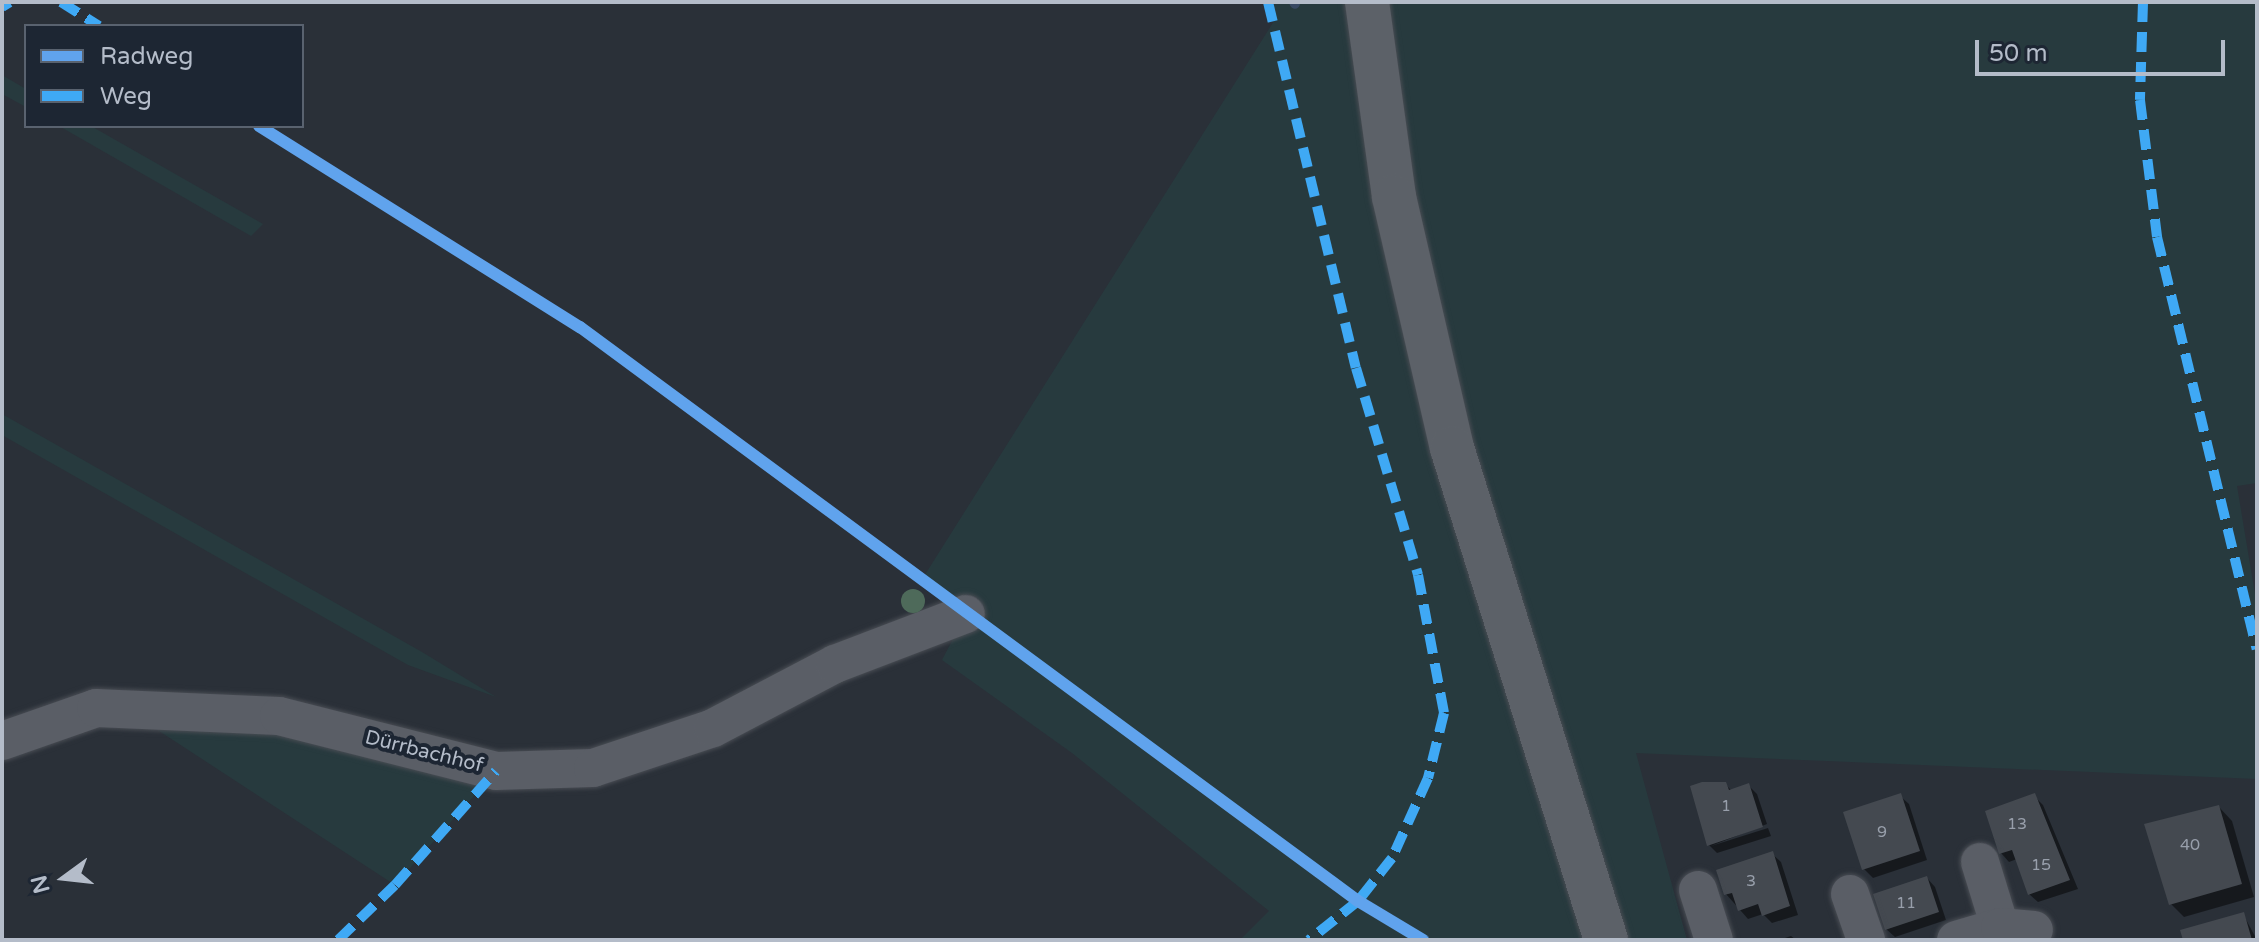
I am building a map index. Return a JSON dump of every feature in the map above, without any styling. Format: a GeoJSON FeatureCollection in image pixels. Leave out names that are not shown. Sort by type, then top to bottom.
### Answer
{"type":"FeatureCollection","features":[{"type":"Feature","properties":{"kind":"main road"},"geometry":{"type":"LineString","coordinates":[[1367,2],[1394,197],[1452,448],[1606,940]]}},
{"type":"Feature","properties":{"kind":"street","name":"Dürrbachhof"},"geometry":{"type":"LineString","coordinates":[[2,741],[96,708],[279,716],[496,771],[593,768],[713,728],[835,664],[966,614]]}},
{"type":"Feature","properties":{"kind":"street"},"geometry":{"type":"LineString","coordinates":[[1956,940],[2017,928],[1980,862]]}},
{"type":"Feature","properties":{"kind":"street"},"geometry":{"type":"LineString","coordinates":[[1698,890],[1714,940]]}},
{"type":"Feature","properties":{"kind":"street"},"geometry":{"type":"LineString","coordinates":[[1850,894],[1866,940]]}},
{"type":"Feature","properties":{"kind":"green space"},"geometry":{"type":"Polygon","coordinates":[[[1268,2],[2257,2],[2257,483],[2237,486],[2257,606],[2257,779],[1636,753],[1687,940],[1240,940],[1269,911],[1072,753],[942,660],[966,614],[921,581],[1274,21],[1268,2]]]}},
{"type":"Feature","properties":{"kind":"green space"},"geometry":{"type":"Polygon","coordinates":[[[2,75],[24,88],[24,106],[2,94],[2,75]]]}},
{"type":"Feature","properties":{"kind":"green space"},"geometry":{"type":"Polygon","coordinates":[[[62,128],[95,128],[263,224],[251,236],[62,128]]]}},
{"type":"Feature","properties":{"kind":"green space"},"geometry":{"type":"Polygon","coordinates":[[[2,414],[496,697],[408,665],[2,435],[2,414]]]}},
{"type":"Feature","properties":{"kind":"green space"},"geometry":{"type":"Polygon","coordinates":[[[127,710],[496,771],[395,885],[127,710]]]}},
{"type":"Feature","properties":{"kind":"building"},"geometry":{"type":"Polygon","coordinates":[[[1702,782],[1726,782],[1729,790],[1749,783],[1763,827],[1707,846],[1690,786],[1702,782]]]}},
{"type":"Feature","properties":{"kind":"building"},"geometry":{"type":"Polygon","coordinates":[[[1901,793],[1920,851],[1862,870],[1843,812],[1901,793]]]}},
{"type":"Feature","properties":{"kind":"building"},"geometry":{"type":"Polygon","coordinates":[[[2035,793],[2070,880],[2028,895],[2012,850],[1999,854],[1985,811],[2035,793]]]}},
{"type":"Feature","properties":{"kind":"building"},"geometry":{"type":"Polygon","coordinates":[[[2219,805],[2242,884],[2169,905],[2144,824],[2219,805]]]}},
{"type":"Feature","properties":{"kind":"building"},"geometry":{"type":"Polygon","coordinates":[[[1773,851],[1790,906],[1762,916],[1758,904],[1738,911],[1732,893],[1724,895],[1716,870],[1773,851]]]}},
{"type":"Feature","properties":{"kind":"building"},"geometry":{"type":"Polygon","coordinates":[[[1927,876],[1939,912],[1885,930],[1873,894],[1927,876]]]}},
{"type":"Feature","properties":{"kind":"building"},"geometry":{"type":"Polygon","coordinates":[[[2244,912],[2252,940],[2183,940],[2180,930],[2244,912]]]}},
{"type":"Feature","properties":{"kind":"marked path"},"geometry":{"type":"LineString","coordinates":[[2,7],[10,2]]}},
{"type":"Feature","properties":{"kind":"marked path"},"geometry":{"type":"LineString","coordinates":[[61,2],[96,24]]}},
{"type":"Feature","properties":{"kind":"marked path"},"geometry":{"type":"LineString","coordinates":[[1268,2],[1356,368],[1418,575],[1444,713],[1428,778],[1392,858],[1358,901],[1309,940]]}},
{"type":"Feature","properties":{"kind":"marked path"},"geometry":{"type":"LineString","coordinates":[[2143,2],[2140,100],[2157,237],[2257,649]]}},
{"type":"Feature","properties":{"kind":"marked path"},"geometry":{"type":"LineString","coordinates":[[338,940],[395,885],[496,771]]}},
{"type":"Feature","properties":{"kind":"cycle path"},"geometry":{"type":"LineString","coordinates":[[262,128],[580,327],[1358,901],[1423,940]]}}]}
